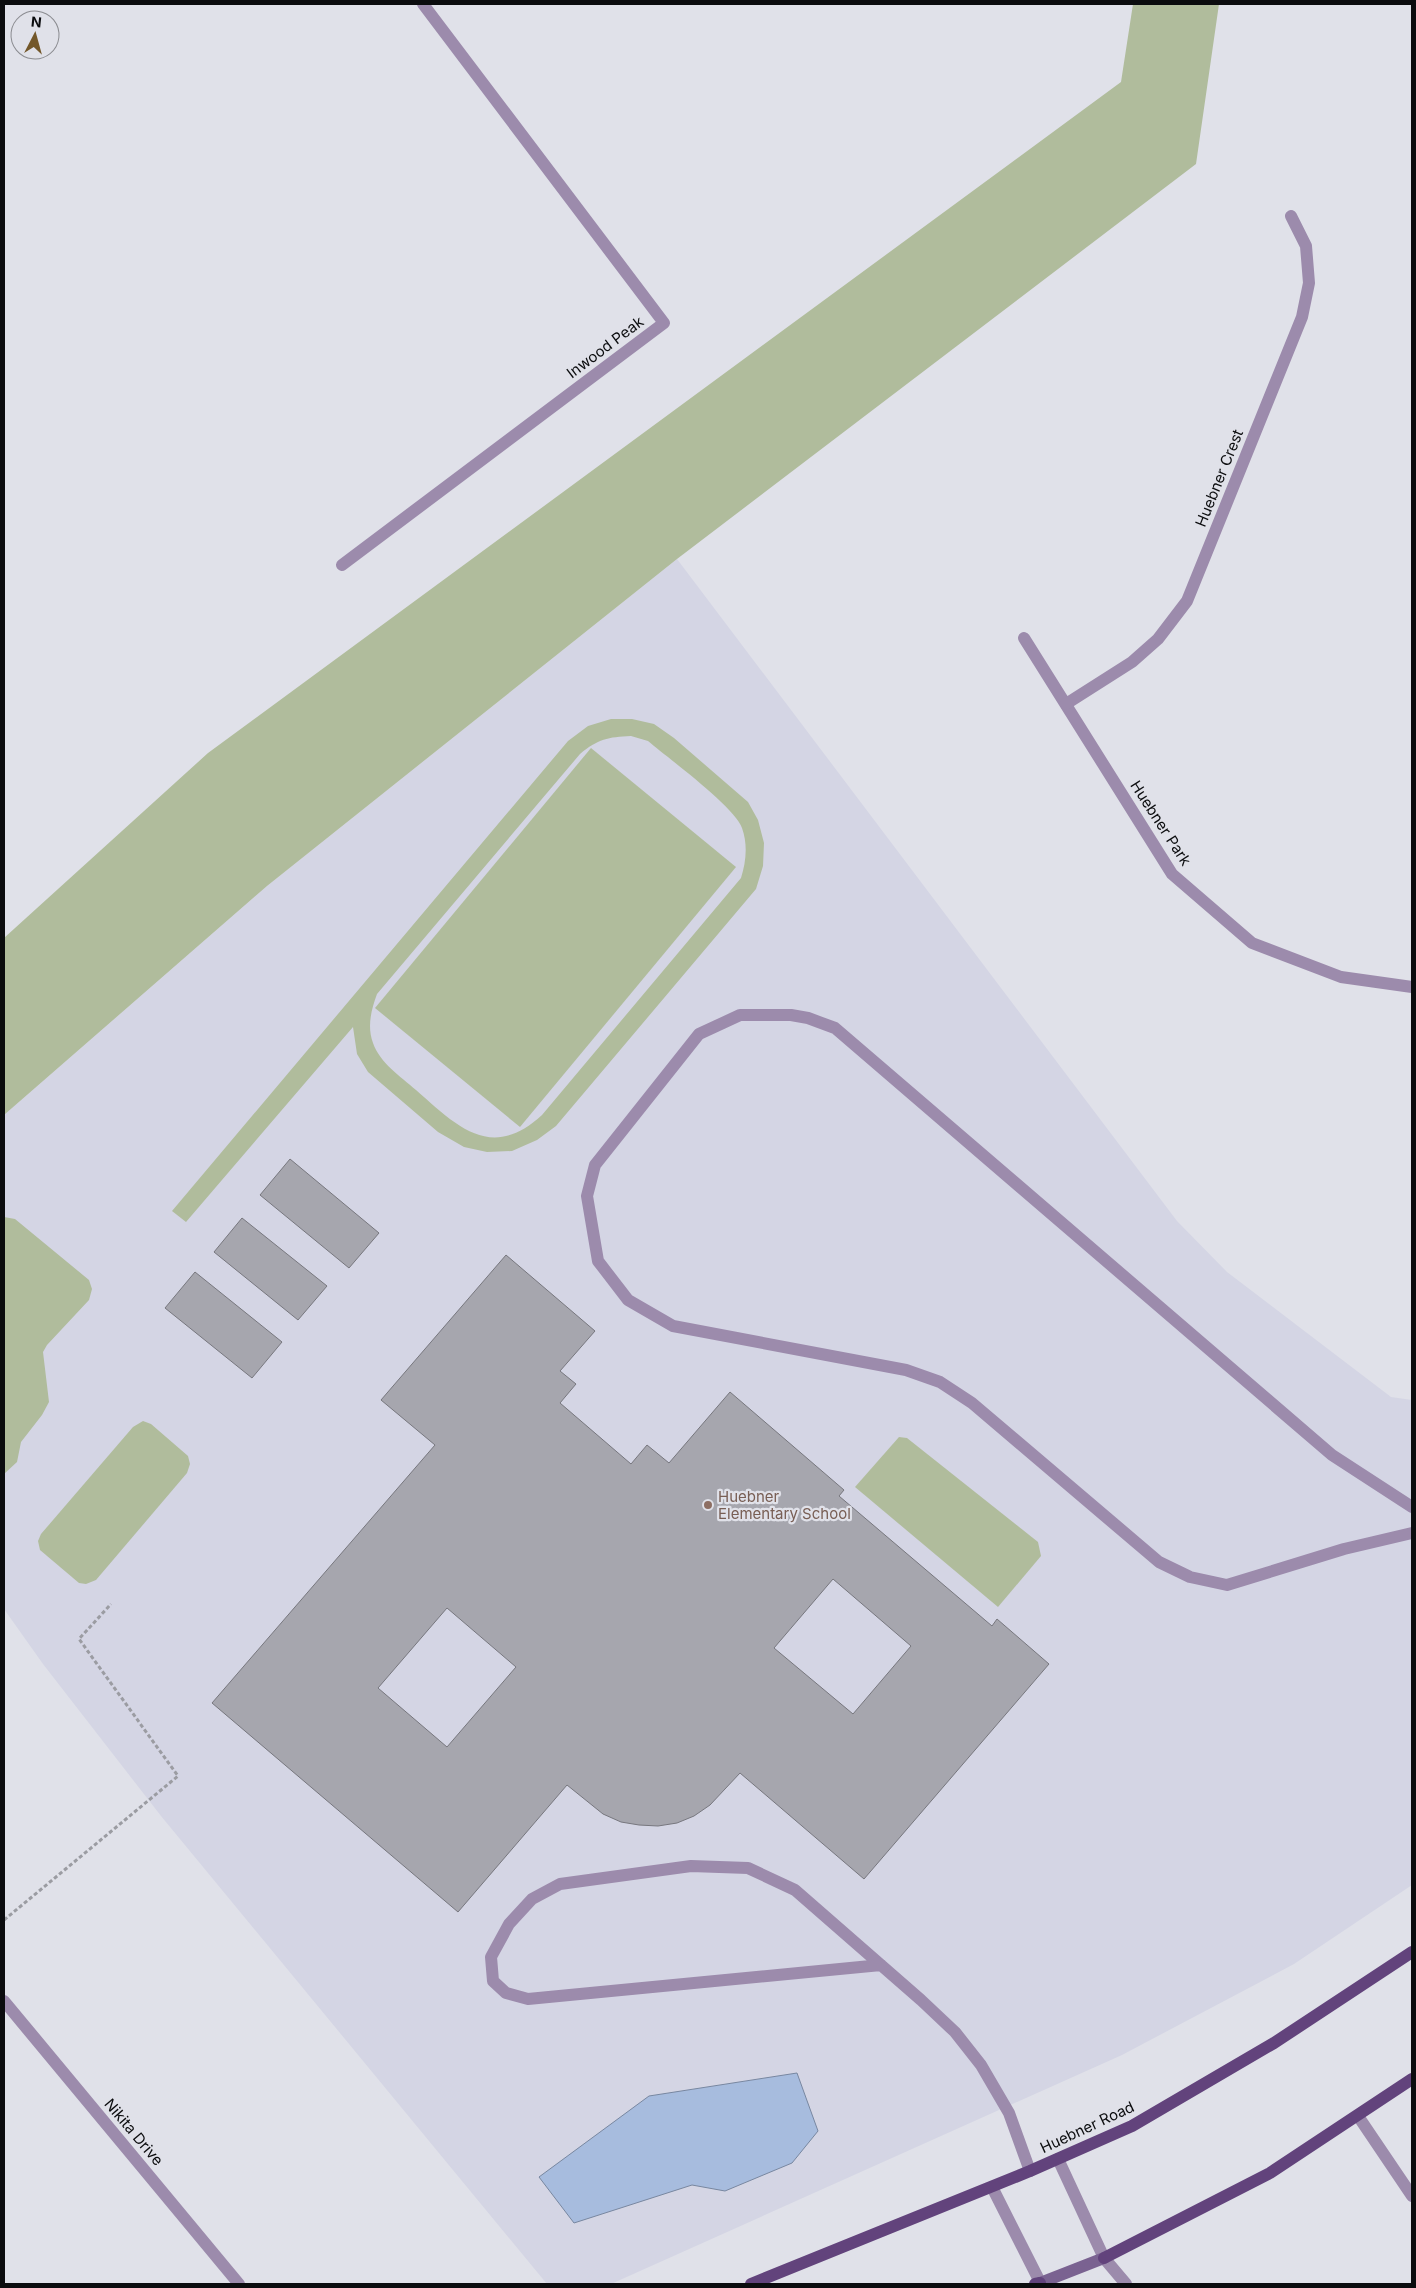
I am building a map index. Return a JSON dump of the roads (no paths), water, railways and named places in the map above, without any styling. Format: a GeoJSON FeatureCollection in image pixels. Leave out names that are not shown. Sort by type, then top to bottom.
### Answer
{"type":"FeatureCollection","features":[{"type":"Feature","properties":{"kind":"main road","name":"Huebner Road"},"geometry":{"type":"LineString","coordinates":[[751,2284],[992,2187],[1132,2126],[1265,2048],[1412,1952]]}},
{"type":"Feature","properties":{"kind":"main road"},"geometry":{"type":"LineString","coordinates":[[1039,2284],[1104,2258],[1270,2173],[1412,2079]]}},
{"type":"Feature","properties":{"kind":"street","name":"Inwood Peak"},"geometry":{"type":"LineString","coordinates":[[342,565],[664,323],[423,4]]}},
{"type":"Feature","properties":{"kind":"street","name":"Huebner Crest"},"geometry":{"type":"LineString","coordinates":[[1066,704],[1132,662],[1158,640],[1186,601],[1302,317],[1309,282],[1306,246],[1291,216]]}},
{"type":"Feature","properties":{"kind":"street","name":"Huebner Park"},"geometry":{"type":"LineString","coordinates":[[1024,638],[1172,874],[1252,942],[1341,977],[1412,988]]}},
{"type":"Feature","properties":{"kind":"street"},"geometry":{"type":"LineString","coordinates":[[1412,1507],[1332,1455],[835,1028],[799,1016],[740,1015],[699,1034],[595,1165],[587,1196],[598,1261],[628,1300],[673,1326],[906,1370],[940,1382],[972,1403],[1159,1562],[1190,1577],[1227,1585],[1344,1549],[1412,1533]]}},
{"type":"Feature","properties":{"kind":"street"},"geometry":{"type":"LineString","coordinates":[[881,1965],[528,1999],[506,1993],[493,1981],[491,1957],[509,1924],[532,1899],[560,1884],[691,1866],[748,1868],[795,1890],[881,1965],[955,2032],[981,2065],[1009,2114],[1030,2171]]}},
{"type":"Feature","properties":{"kind":"street","name":"Nikita Drive"},"geometry":{"type":"LineString","coordinates":[[4,2001],[240,2284]]}},
{"type":"Feature","properties":{"kind":"street"},"geometry":{"type":"LineString","coordinates":[[1358,2116],[1412,2196]]}},
{"type":"Feature","properties":{"kind":"street"},"geometry":{"type":"LineString","coordinates":[[1058,2159],[1104,2258],[1126,2284]]}},
{"type":"Feature","properties":{"kind":"street"},"geometry":{"type":"LineString","coordinates":[[992,2187],[1039,2284]]}},
{"type":"Feature","properties":{"kind":"water"},"geometry":{"type":"Polygon","coordinates":[[[797,2073],[818,2131],[792,2163],[725,2191],[692,2185],[574,2223],[539,2177],[649,2096],[797,2073]]]}},
{"type":"Feature","properties":{"kind":"place","name":"Huebner Elementary School"},"geometry":{"type":"Point","coordinates":[708,1505]}}]}
